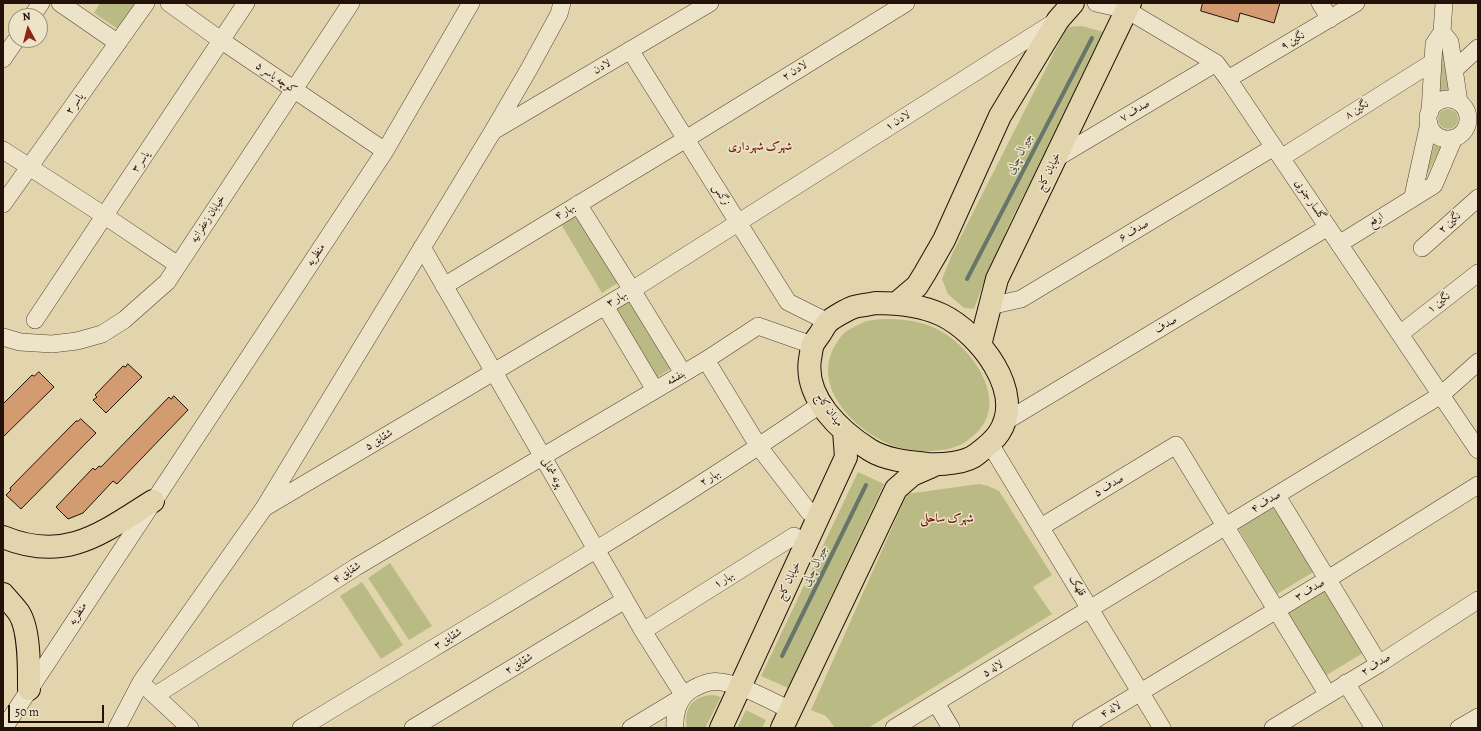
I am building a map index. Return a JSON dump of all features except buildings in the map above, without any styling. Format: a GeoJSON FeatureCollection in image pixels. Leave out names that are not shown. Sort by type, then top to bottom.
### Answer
{"type":"FeatureCollection","features":[{"type":"Feature","properties":{"kind":"main road"},"geometry":{"type":"LineString","coordinates":[[897,303],[917,286],[944,240],[1000,116],[1058,20],[1073,3]]}},
{"type":"Feature","properties":{"kind":"main road","name":"خیابان کاج"},"geometry":{"type":"LineString","coordinates":[[980,345],[997,279],[1128,7]]}},
{"type":"Feature","properties":{"kind":"main road","name":"میدان کاج"},"geometry":{"type":"LineString","coordinates":[[875,303],[897,303],[921,307],[943,316],[963,328],[980,345],[995,366],[1004,388],[1007,406],[999,433],[990,444],[974,457],[952,463],[936,465],[902,462],[871,451],[844,431],[821,404],[814,390],[809,368],[812,345],[828,322],[853,308],[875,303]]}},
{"type":"Feature","properties":{"kind":"main road","name":"خیابان کاج"},"geometry":{"type":"LineString","coordinates":[[721,728],[846,457],[844,431]]}},
{"type":"Feature","properties":{"kind":"main road"},"geometry":{"type":"LineString","coordinates":[[786,719],[896,489],[912,475],[936,465]]}},
{"type":"Feature","properties":{"kind":"main road","name":"منظریه"},"geometry":{"type":"LineString","coordinates":[[3,537],[16,542],[42,546],[57,547],[73,544],[94,537],[153,501]]}},
{"type":"Feature","properties":{"kind":"main road"},"geometry":{"type":"LineString","coordinates":[[3,594],[20,614],[26,634],[29,656],[29,689]]}},
{"type":"Feature","properties":{"kind":"street"},"geometry":{"type":"LineString","coordinates":[[60,3],[118,43]]}},
{"type":"Feature","properties":{"kind":"street","name":"یاسر ۲"},"geometry":{"type":"LineString","coordinates":[[3,204],[146,3]]}},
{"type":"Feature","properties":{"kind":"street","name":"کوچه یاسر ۵"},"geometry":{"type":"LineString","coordinates":[[169,3],[222,41],[385,151]]}},
{"type":"Feature","properties":{"kind":"street","name":"یاسر ۳"},"geometry":{"type":"LineString","coordinates":[[35,320],[246,3]]}},
{"type":"Feature","properties":{"kind":"street","name":"خیابان زعفرانیه"},"geometry":{"type":"LineString","coordinates":[[3,337],[20,342],[52,344],[77,341],[102,334],[124,320],[167,282],[350,3]]}},
{"type":"Feature","properties":{"kind":"street","name":"منظریه"},"geometry":{"type":"LineString","coordinates":[[4,728],[385,151],[471,3]]}},
{"type":"Feature","properties":{"kind":"street"},"geometry":{"type":"LineString","coordinates":[[117,728],[140,682],[264,508],[530,69],[559,14],[562,3]]}},
{"type":"Feature","properties":{"kind":"street","name":"لادن"},"geometry":{"type":"LineString","coordinates":[[493,131],[710,3]]}},
{"type":"Feature","properties":{"kind":"street","name":"لادن ۲"},"geometry":{"type":"LineString","coordinates":[[686,139],[906,3]]}},
{"type":"Feature","properties":{"kind":"street","name":"گلسار جنوبی"},"geometry":{"type":"LineString","coordinates":[[1096,3],[1128,7],[1216,63],[1228,78],[1478,450]]}},
{"type":"Feature","properties":{"kind":"street"},"geometry":{"type":"LineString","coordinates":[[1320,3],[1330,19]]}},
{"type":"Feature","properties":{"kind":"street","name":"نگین ۹"},"geometry":{"type":"LineString","coordinates":[[1228,78],[1356,3]]}},
{"type":"Feature","properties":{"kind":"street"},"geometry":{"type":"LineString","coordinates":[[1442,32],[1450,42],[1459,102],[1467,112],[1468,118],[1473,126],[1454,138],[1448,139],[1441,137],[1431,129],[1430,117],[1434,44],[1442,32],[1444,3]]}},
{"type":"Feature","properties":{"kind":"street","name":"لادن ۱"},"geometry":{"type":"LineString","coordinates":[[738,222],[1058,20]]}},
{"type":"Feature","properties":{"kind":"street"},"geometry":{"type":"LineString","coordinates":[[3,59],[11,48]]}},
{"type":"Feature","properties":{"kind":"street"},"geometry":{"type":"LineString","coordinates":[[1454,70],[1478,48]]}},
{"type":"Feature","properties":{"kind":"street","name":"نرگس"},"geometry":{"type":"LineString","coordinates":[[630,50],[788,302],[828,322]]}},
{"type":"Feature","properties":{"kind":"street","name":"نگین ۸"},"geometry":{"type":"LineString","coordinates":[[1278,152],[1433,62]]}},
{"type":"Feature","properties":{"kind":"street","name":"صدف ۷"},"geometry":{"type":"LineString","coordinates":[[1055,159],[1216,63]]}},
{"type":"Feature","properties":{"kind":"street"},"geometry":{"type":"LineString","coordinates":[[1413,196],[1430,117],[1435,104],[1447,99],[1459,102]]}},
{"type":"Feature","properties":{"kind":"street","name":"ارفع"},"geometry":{"type":"LineString","coordinates":[[1339,244],[1413,196],[1434,185],[1454,138]]}},
{"type":"Feature","properties":{"kind":"street","name":"بهار ۴"},"geometry":{"type":"LineString","coordinates":[[444,286],[686,139]]}},
{"type":"Feature","properties":{"kind":"street"},"geometry":{"type":"LineString","coordinates":[[3,150],[178,265]]}},
{"type":"Feature","properties":{"kind":"street","name":"صدف ۶"},"geometry":{"type":"LineString","coordinates":[[990,306],[1021,299],[1278,152]]}},
{"type":"Feature","properties":{"kind":"street","name":"نگین ۲"},"geometry":{"type":"LineString","coordinates":[[1422,248],[1478,198]]}},
{"type":"Feature","properties":{"kind":"street"},"geometry":{"type":"LineString","coordinates":[[578,204],[683,373]]}},
{"type":"Feature","properties":{"kind":"street","name":"بهار ۳"},"geometry":{"type":"LineString","coordinates":[[494,371],[632,290],[738,222]]}},
{"type":"Feature","properties":{"kind":"street","name":"صدف"},"geometry":{"type":"LineString","coordinates":[[1003,423],[1328,226]]}},
{"type":"Feature","properties":{"kind":"street","name":"پونه شمالی"},"geometry":{"type":"LineString","coordinates":[[422,247],[643,632],[684,696]]}},
{"type":"Feature","properties":{"kind":"street","name":"نگین ۱"},"geometry":{"type":"LineString","coordinates":[[1400,334],[1478,273]]}},
{"type":"Feature","properties":{"kind":"street"},"geometry":{"type":"LineString","coordinates":[[605,306],[655,390]]}},
{"type":"Feature","properties":{"kind":"street","name":"بنفشه"},"geometry":{"type":"LineString","coordinates":[[542,457],[706,360],[758,326],[812,345]]}},
{"type":"Feature","properties":{"kind":"street"},"geometry":{"type":"LineString","coordinates":[[706,360],[759,447],[809,512],[818,518]]}},
{"type":"Feature","properties":{"kind":"street","name":"صدف ۴"},"geometry":{"type":"LineString","coordinates":[[1091,609],[1441,395],[1478,362]]}},
{"type":"Feature","properties":{"kind":"street","name":"شقایق ۵"},"geometry":{"type":"LineString","coordinates":[[264,508],[494,371]]}},
{"type":"Feature","properties":{"kind":"street","name":"بهار ۲"},"geometry":{"type":"LineString","coordinates":[[596,549],[759,447],[821,404]]}},
{"type":"Feature","properties":{"kind":"street","name":"قلهک"},"geometry":{"type":"LineString","coordinates":[[990,444],[1162,728]]}},
{"type":"Feature","properties":{"kind":"street","name":"صدف ۵"},"geometry":{"type":"LineString","coordinates":[[1041,527],[1176,445],[1226,527]]}},
{"type":"Feature","properties":{"kind":"street","name":"شقایق ۴"},"geometry":{"type":"LineString","coordinates":[[156,695],[356,567],[542,457]]}},
{"type":"Feature","properties":{"kind":"street","name":"صدف ۳"},"geometry":{"type":"LineString","coordinates":[[1140,692],[1328,579],[1478,485]]}},
{"type":"Feature","properties":{"kind":"street"},"geometry":{"type":"LineString","coordinates":[[1277,496],[1379,664]]}},
{"type":"Feature","properties":{"kind":"street"},"geometry":{"type":"LineString","coordinates":[[1226,527],[1328,694]]}},
{"type":"Feature","properties":{"kind":"street","name":"بهار ۱"},"geometry":{"type":"LineString","coordinates":[[643,632],[794,536],[806,543]]}},
{"type":"Feature","properties":{"kind":"street","name":"شقایق ۳"},"geometry":{"type":"LineString","coordinates":[[301,728],[596,549]]}},
{"type":"Feature","properties":{"kind":"street","name":"شقایق ۲"},"geometry":{"type":"LineString","coordinates":[[413,728],[625,600]]}},
{"type":"Feature","properties":{"kind":"street","name":"صدف ۲"},"geometry":{"type":"LineString","coordinates":[[1273,728],[1379,664],[1478,600]]}},
{"type":"Feature","properties":{"kind":"street","name":"لاله ۵"},"geometry":{"type":"LineString","coordinates":[[894,728],[1091,609]]}},
{"type":"Feature","properties":{"kind":"street"},"geometry":{"type":"LineString","coordinates":[[140,682],[156,695],[190,728]]}},
{"type":"Feature","properties":{"kind":"street"},"geometry":{"type":"LineString","coordinates":[[631,728],[698,686],[712,682],[725,682],[740,687],[786,719]]}},
{"type":"Feature","properties":{"kind":"street"},"geometry":{"type":"LineString","coordinates":[[1346,684],[1374,728]]}},
{"type":"Feature","properties":{"kind":"street","name":"لاله ۴"},"geometry":{"type":"LineString","coordinates":[[1081,728],[1140,692]]}},
{"type":"Feature","properties":{"kind":"street"},"geometry":{"type":"LineString","coordinates":[[675,728],[674,720],[678,706],[684,696]]}},
{"type":"Feature","properties":{"kind":"street"},"geometry":{"type":"LineString","coordinates":[[936,703],[952,728]]}},
{"type":"Feature","properties":{"kind":"street"},"geometry":{"type":"LineString","coordinates":[[1459,728],[1478,717]]}},
{"type":"Feature","properties":{"kind":"green space"},"geometry":{"type":"Polygon","coordinates":[[[100,3],[136,3],[118,29],[94,13],[100,3]]]}},
{"type":"Feature","properties":{"kind":"green space"},"geometry":{"type":"Polygon","coordinates":[[[1082,26],[1107,33],[1012,218],[974,309],[964,308],[948,294],[942,279],[953,252],[1067,27],[1082,26]]]}},
{"type":"Feature","properties":{"kind":"green space"},"geometry":{"type":"Polygon","coordinates":[[[1442,47],[1449,90],[1440,91],[1442,47]]]}},
{"type":"Feature","properties":{"kind":"green space"},"geometry":{"type":"Polygon","coordinates":[[[1448,109],[1455,112],[1458,119],[1455,126],[1448,129],[1441,126],[1438,119],[1441,112],[1448,109]]]}},
{"type":"Feature","properties":{"kind":"green space"},"geometry":{"type":"Polygon","coordinates":[[[1434,145],[1441,147],[1425,178],[1434,145]]]}},
{"type":"Feature","properties":{"kind":"green space"},"geometry":{"type":"Polygon","coordinates":[[[577,214],[619,282],[602,293],[561,224],[577,214]]]}},
{"type":"Feature","properties":{"kind":"green space"},"geometry":{"type":"Polygon","coordinates":[[[631,299],[673,367],[656,378],[614,309],[631,299]]]}},
{"type":"Feature","properties":{"kind":"green space"},"geometry":{"type":"Polygon","coordinates":[[[882,319],[910,321],[931,326],[950,337],[963,348],[974,362],[983,377],[988,393],[989,408],[984,423],[966,442],[952,448],[934,451],[905,449],[889,444],[872,435],[857,424],[844,410],[834,395],[829,378],[829,361],[836,344],[847,331],[866,321],[882,319]]]}},
{"type":"Feature","properties":{"kind":"green space"},"geometry":{"type":"Polygon","coordinates":[[[858,472],[884,484],[788,688],[761,676],[858,472]]]}},
{"type":"Feature","properties":{"kind":"green space"},"geometry":{"type":"Polygon","coordinates":[[[979,484],[999,491],[1052,575],[1033,587],[1052,614],[868,728],[835,728],[826,716],[811,710],[907,494],[979,484]]]}},
{"type":"Feature","properties":{"kind":"green space"},"geometry":{"type":"Polygon","coordinates":[[[1276,505],[1315,571],[1277,594],[1238,528],[1276,505]]]}},
{"type":"Feature","properties":{"kind":"green space"},"geometry":{"type":"Polygon","coordinates":[[[390,563],[432,626],[409,640],[368,578],[390,563]]]}},
{"type":"Feature","properties":{"kind":"green space"},"geometry":{"type":"Polygon","coordinates":[[[362,582],[403,645],[381,659],[340,596],[362,582]]]}},
{"type":"Feature","properties":{"kind":"green space"},"geometry":{"type":"Polygon","coordinates":[[[1324,587],[1363,653],[1325,676],[1286,610],[1324,587]]]}},
{"type":"Feature","properties":{"kind":"green space"},"geometry":{"type":"Polygon","coordinates":[[[713,695],[721,697],[705,728],[687,728],[686,721],[688,709],[691,704],[700,698],[713,695]]]}},
{"type":"Feature","properties":{"kind":"green space"},"geometry":{"type":"Polygon","coordinates":[[[746,710],[766,720],[762,728],[737,728],[746,710]]]}},
{"type":"Feature","properties":{"kind":"waterway","name":"جیرال چایی"},"geometry":{"type":"LineString","coordinates":[[967,279],[1092,38]]}},
{"type":"Feature","properties":{"kind":"waterway","name":"جیرال چایی"},"geometry":{"type":"LineString","coordinates":[[782,656],[866,485]]}},
{"type":"Feature","properties":{"kind":"district","name":"شهرک شهرداری"},"geometry":{"type":"Point","coordinates":[760,147]}},
{"type":"Feature","properties":{"kind":"district","name":"شهرک ساحلی"},"geometry":{"type":"Point","coordinates":[947,519]}}]}
